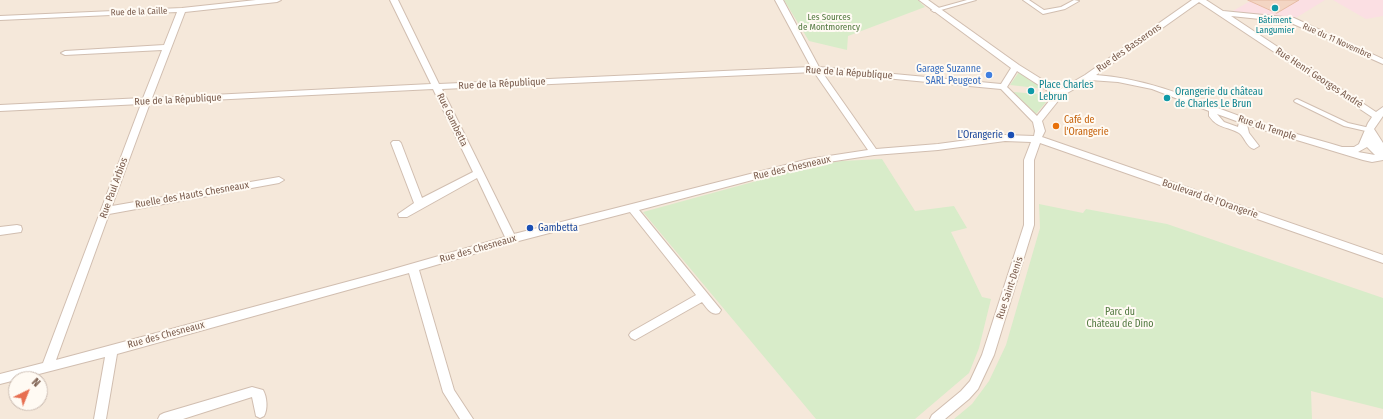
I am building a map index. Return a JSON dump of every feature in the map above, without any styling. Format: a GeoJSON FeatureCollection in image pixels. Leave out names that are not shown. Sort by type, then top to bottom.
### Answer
{"type":"FeatureCollection","features":[{"type":"Feature","properties":{"kind":"street","name":"Rue de la Caille"},"geometry":{"type":"LineString","coordinates":[[0,18],[182,10],[277,0]]}},
{"type":"Feature","properties":{"kind":"street","name":"Rue Gambetta"},"geometry":{"type":"LineString","coordinates":[[394,0],[511,239]]}},
{"type":"Feature","properties":{"kind":"street"},"geometry":{"type":"LineString","coordinates":[[779,0],[816,69],[874,152]]}},
{"type":"Feature","properties":{"kind":"street"},"geometry":{"type":"LineString","coordinates":[[923,0],[934,10],[1016,67],[1060,94]]}},
{"type":"Feature","properties":{"kind":"street"},"geometry":{"type":"LineString","coordinates":[[934,10],[973,0]]}},
{"type":"Feature","properties":{"kind":"street"},"geometry":{"type":"LineString","coordinates":[[1026,0],[1043,12],[1063,8],[1076,0]]}},
{"type":"Feature","properties":{"kind":"street","name":"Rue des Basserons"},"geometry":{"type":"LineString","coordinates":[[1037,121],[1060,94],[1088,77],[1197,0]]}},
{"type":"Feature","properties":{"kind":"street","name":"Rue Henri Georges André"},"geometry":{"type":"LineString","coordinates":[[1201,0],[1380,113]]}},
{"type":"Feature","properties":{"kind":"street","name":"Rue Paul Arbios"},"geometry":{"type":"LineString","coordinates":[[47,368],[146,102],[182,10]]}},
{"type":"Feature","properties":{"kind":"street","name":"Rue du 11 Novembre"},"geometry":{"type":"LineString","coordinates":[[1219,12],[1291,20],[1383,62]]}},
{"type":"Feature","properties":{"kind":"street"},"geometry":{"type":"LineString","coordinates":[[64,53],[167,47]]}},
{"type":"Feature","properties":{"kind":"street"},"geometry":{"type":"LineString","coordinates":[[1016,67],[1003,87],[1037,121],[1040,131],[1038,139]]}},
{"type":"Feature","properties":{"kind":"street","name":"Rue de la République"},"geometry":{"type":"LineString","coordinates":[[0,108],[146,102],[705,73],[816,69],[1003,87]]}},
{"type":"Feature","properties":{"kind":"street","name":"Rue du Temple"},"geometry":{"type":"LineString","coordinates":[[1088,77],[1118,79],[1143,84],[1166,91],[1241,120],[1363,158],[1372,159],[1383,155]]}},
{"type":"Feature","properties":{"kind":"street"},"geometry":{"type":"LineString","coordinates":[[1297,101],[1346,125],[1370,130]]}},
{"type":"Feature","properties":{"kind":"street"},"geometry":{"type":"LineString","coordinates":[[1213,110],[1213,116],[1220,124],[1242,131],[1245,130]]}},
{"type":"Feature","properties":{"kind":"street"},"geometry":{"type":"LineString","coordinates":[[1380,113],[1370,130],[1366,141],[1383,155]]}},
{"type":"Feature","properties":{"kind":"street"},"geometry":{"type":"LineString","coordinates":[[1241,120],[1245,134],[1254,146]]}},
{"type":"Feature","properties":{"kind":"street"},"geometry":{"type":"LineString","coordinates":[[1370,130],[1383,155]]}},
{"type":"Feature","properties":{"kind":"street","name":"Rue des Chesneaux"},"geometry":{"type":"LineString","coordinates":[[0,379],[47,368],[413,268],[511,239],[809,162],[874,152],[938,147],[1010,138],[1038,139]]}},
{"type":"Feature","properties":{"kind":"street","name":"Boulevard de l'Orangerie"},"geometry":{"type":"LineString","coordinates":[[1038,139],[1383,259]]}},
{"type":"Feature","properties":{"kind":"street","name":"Rue Saint-Denis"},"geometry":{"type":"LineString","coordinates":[[936,419],[965,394],[974,384],[988,355],[1029,225],[1030,160],[1032,151],[1038,139]]}},
{"type":"Feature","properties":{"kind":"street","name":"Rue du Temple"},"geometry":{"type":"LineString","coordinates":[[1332,149],[1355,150],[1363,146],[1366,141]]}},
{"type":"Feature","properties":{"kind":"street"},"geometry":{"type":"LineString","coordinates":[[396,143],[419,204]]}},
{"type":"Feature","properties":{"kind":"street"},"geometry":{"type":"LineString","coordinates":[[403,214],[419,204],[479,173]]}},
{"type":"Feature","properties":{"kind":"street","name":"Ruelle des Hauts Chesneaux"},"geometry":{"type":"LineString","coordinates":[[105,211],[279,180]]}},
{"type":"Feature","properties":{"kind":"street"},"geometry":{"type":"LineString","coordinates":[[632,208],[715,310]]}},
{"type":"Feature","properties":{"kind":"street"},"geometry":{"type":"LineString","coordinates":[[0,231],[17,229]]}},
{"type":"Feature","properties":{"kind":"street"},"geometry":{"type":"LineString","coordinates":[[413,268],[449,392],[467,419]]}},
{"type":"Feature","properties":{"kind":"street"},"geometry":{"type":"LineString","coordinates":[[635,335],[704,296]]}},
{"type":"Feature","properties":{"kind":"street"},"geometry":{"type":"LineString","coordinates":[[100,419],[112,350]]}},
{"type":"Feature","properties":{"kind":"street"},"geometry":{"type":"LineString","coordinates":[[164,419],[252,392],[259,394],[260,412]]}},
{"type":"Feature","properties":{"kind":"shaded area"},"geometry":{"type":"Polygon","coordinates":[[[0,0],[1383,0],[1383,419],[0,419],[0,0]]]}},
{"type":"Feature","properties":{"kind":"shaded area"},"geometry":{"type":"Polygon","coordinates":[[[1252,0],[1325,0],[1294,19],[1231,12],[1252,0]]]}},
{"type":"Feature","properties":{"kind":"shaded area"},"geometry":{"type":"Polygon","coordinates":[[[1333,0],[1383,0],[1383,16],[1366,19],[1333,0]]]}},
{"type":"Feature","properties":{"kind":"green space","name":"Les Sources de Montmorency"},"geometry":{"type":"Polygon","coordinates":[[[784,0],[918,0],[925,7],[848,36],[847,50],[809,41],[784,0]]]}},
{"type":"Feature","properties":{"kind":"green space"},"geometry":{"type":"Polygon","coordinates":[[[1019,72],[1046,89],[1010,85],[1019,72]]]}},
{"type":"Feature","properties":{"kind":"green space"},"geometry":{"type":"Polygon","coordinates":[[[1013,92],[1052,95],[1036,114],[1013,92]]]}},
{"type":"Feature","properties":{"kind":"green space"},"geometry":{"type":"Polygon","coordinates":[[[882,159],[915,211],[954,206],[967,228],[951,232],[982,297],[991,299],[979,348],[969,373],[915,419],[816,419],[643,212],[815,165],[842,161],[882,159]]]}},
{"type":"Feature","properties":{"kind":"green space","name":"Parc du Château de Dino"},"geometry":{"type":"Polygon","coordinates":[[[1039,204],[1083,213],[1086,209],[1167,224],[1383,298],[1383,409],[1311,391],[1312,419],[954,419],[972,404],[989,381],[1006,345],[1040,228],[1039,204]]]}},
{"type":"Feature","properties":{"kind":"building","name":"Bâtiment Langumier"},"geometry":{"type":"Polygon","coordinates":[[[1248,0],[1299,0],[1277,13],[1248,0]]]}},
{"type":"Feature","properties":{"kind":"place","name":"Bâtiment Langumier"},"geometry":{"type":"Point","coordinates":[1275,8]}},
{"type":"Feature","properties":{"kind":"place","name":"Garage Suzanne SARL Peugeot"},"geometry":{"type":"Point","coordinates":[989,75]}},
{"type":"Feature","properties":{"kind":"place","name":"Place Charles Lebrun"},"geometry":{"type":"Point","coordinates":[1031,91]}},
{"type":"Feature","properties":{"kind":"place","name":"Orangerie du château de Charles Le Brun"},"geometry":{"type":"Point","coordinates":[1167,98]}},
{"type":"Feature","properties":{"kind":"place","name":"Café de l'Orangerie"},"geometry":{"type":"Point","coordinates":[1056,126]}},
{"type":"Feature","properties":{"kind":"place","name":"L'Orangerie"},"geometry":{"type":"Point","coordinates":[1011,135]}},
{"type":"Feature","properties":{"kind":"place","name":"Gambetta"},"geometry":{"type":"Point","coordinates":[530,228]}}]}
